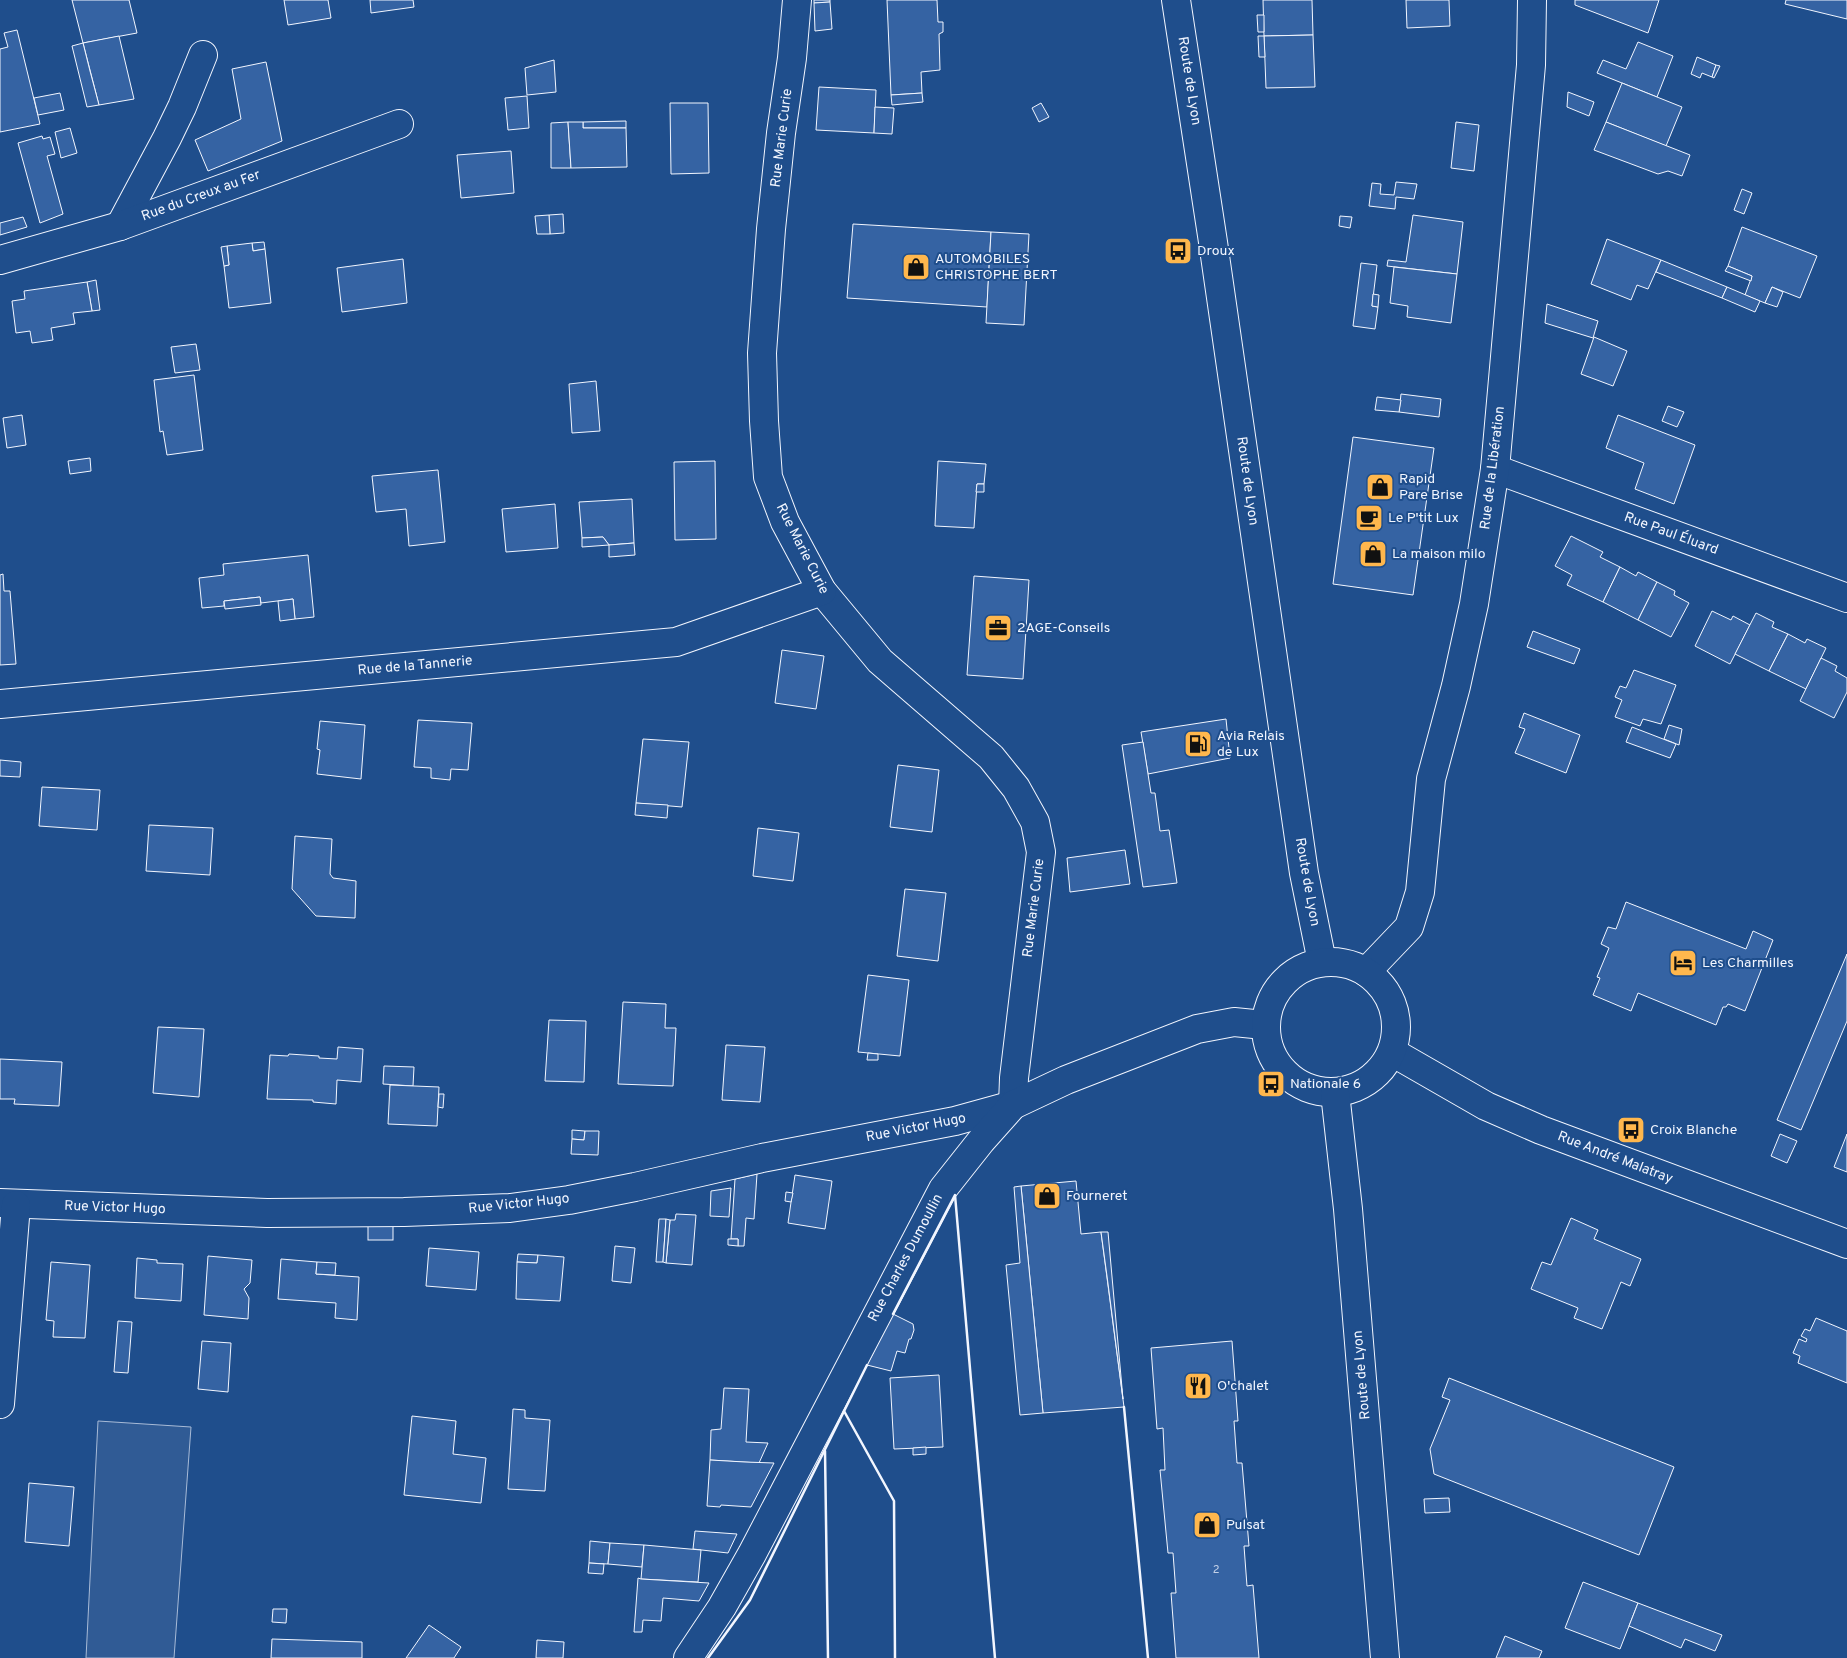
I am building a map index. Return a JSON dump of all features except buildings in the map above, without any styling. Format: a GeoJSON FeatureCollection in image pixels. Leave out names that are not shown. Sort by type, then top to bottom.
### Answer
{"type":"FeatureCollection","features":[{"type":"Feature","properties":{"kind":"street","name":"Rue Marie Curie"},"geometry":{"type":"LineString","coordinates":[[797,0],[792,58],[781,133],[771,228],[762,353],[768,477],[785,522],[822,591],[880,661],[991,757],[1016,788],[1035,822],[1040,852],[1014,1078],[1013,1105]]}},
{"type":"Feature","properties":{"kind":"street","name":"Route de Lyon"},"geometry":{"type":"LineString","coordinates":[[1176,0],[1304,873],[1322,962]]}},
{"type":"Feature","properties":{"kind":"street","name":"Rue de la Libération"},"geometry":{"type":"LineString","coordinates":[[1366,972],[1409,928],[1420,892],[1431,779],[1456,686],[1474,604],[1495,469],[1531,66],[1532,0]]}},
{"type":"Feature","properties":{"kind":"street"},"geometry":{"type":"LineString","coordinates":[[120,226],[168,138],[203,55]]}},
{"type":"Feature","properties":{"kind":"street","name":"Rue du Creux au Fer"},"geometry":{"type":"LineString","coordinates":[[0,260],[120,226],[399,124]]}},
{"type":"Feature","properties":{"kind":"street","name":"Rue Paul Éluard"},"geometry":{"type":"LineString","coordinates":[[1495,469],[1847,598]]}},
{"type":"Feature","properties":{"kind":"street","name":"Rue de la Tannerie"},"geometry":{"type":"LineString","coordinates":[[0,704],[676,642],[822,591]]}},
{"type":"Feature","properties":{"kind":"street"},"geometry":{"type":"LineString","coordinates":[[1322,962],[1345,963],[1366,972],[1383,987],[1394,1007],[1397,1029],[1392,1052],[1383,1068],[1370,1081],[1354,1089],[1335,1093],[1313,1091],[1294,1082],[1277,1067],[1268,1047],[1264,1026],[1269,1003],[1282,983],[1300,969],[1322,962]]}},
{"type":"Feature","properties":{"kind":"street","name":"Rue Charles Dumoullin"},"geometry":{"type":"LineString","coordinates":[[688,1658],[722,1606],[752,1554],[942,1189],[962,1163],[1013,1105],[1066,1080],[1197,1029],[1234,1022],[1264,1026]]}},
{"type":"Feature","properties":{"kind":"street","name":"Rue André Malatray"},"geometry":{"type":"LineString","coordinates":[[1392,1052],[1486,1106],[1541,1130],[1847,1244]]}},
{"type":"Feature","properties":{"kind":"street","name":"Route de Lyon"},"geometry":{"type":"LineString","coordinates":[[1335,1093],[1350,1229],[1385,1658]]}},
{"type":"Feature","properties":{"kind":"street","name":"Rue Victor Hugo"},"geometry":{"type":"LineString","coordinates":[[0,1404],[8,1204],[268,1213],[404,1212],[510,1208],[569,1200],[635,1187],[762,1158],[955,1121],[1013,1105]]}},
{"type":"Feature","properties":{"kind":"shaded area"},"geometry":{"type":"Polygon","coordinates":[[[98,1421],[191,1427],[174,1658],[86,1658],[98,1421]]]}},
{"type":"Feature","properties":{"kind":"wall"},"geometry":{"type":"LineString","coordinates":[[893,1314],[955,1195],[995,1658]]}},
{"type":"Feature","properties":{"kind":"wall"},"geometry":{"type":"LineString","coordinates":[[708,1658],[750,1600],[867,1365]]}},
{"type":"Feature","properties":{"kind":"wall"},"geometry":{"type":"LineString","coordinates":[[1124,1407],[1148,1658]]}},
{"type":"Feature","properties":{"kind":"wall"},"geometry":{"type":"LineString","coordinates":[[844,1411],[894,1501],[895,1658]]}},
{"type":"Feature","properties":{"kind":"wall"},"geometry":{"type":"LineString","coordinates":[[825,1451],[828,1658]]}},
{"type":"Feature","properties":{"kind":"place","name":"Droux"},"geometry":{"type":"Point","coordinates":[1178,251]}},
{"type":"Feature","properties":{"kind":"place","name":"AUTOMOBILES CHRISTOPHE BERT"},"geometry":{"type":"Point","coordinates":[916,267]}},
{"type":"Feature","properties":{"kind":"place","name":"Rapid Pare Brise"},"geometry":{"type":"Point","coordinates":[1380,487]}},
{"type":"Feature","properties":{"kind":"place","name":"Le P'tit Lux"},"geometry":{"type":"Point","coordinates":[1369,518]}},
{"type":"Feature","properties":{"kind":"place","name":"La maison milo"},"geometry":{"type":"Point","coordinates":[1373,554]}},
{"type":"Feature","properties":{"kind":"place","name":"2AGE-Conseils"},"geometry":{"type":"Point","coordinates":[998,628]}},
{"type":"Feature","properties":{"kind":"place","name":"Avia Relais de Lux"},"geometry":{"type":"Point","coordinates":[1198,744]}},
{"type":"Feature","properties":{"kind":"place","name":"Les Charmilles"},"geometry":{"type":"Point","coordinates":[1683,963]}},
{"type":"Feature","properties":{"kind":"place","name":"Nationale 6"},"geometry":{"type":"Point","coordinates":[1271,1084]}},
{"type":"Feature","properties":{"kind":"place","name":"Croix Blanche"},"geometry":{"type":"Point","coordinates":[1631,1130]}},
{"type":"Feature","properties":{"kind":"place","name":"Fourneret"},"geometry":{"type":"Point","coordinates":[1047,1196]}},
{"type":"Feature","properties":{"kind":"place","name":"O'chalet"},"geometry":{"type":"Point","coordinates":[1198,1386]}},
{"type":"Feature","properties":{"kind":"place","name":"Pulsat"},"geometry":{"type":"Point","coordinates":[1207,1525]}}]}
